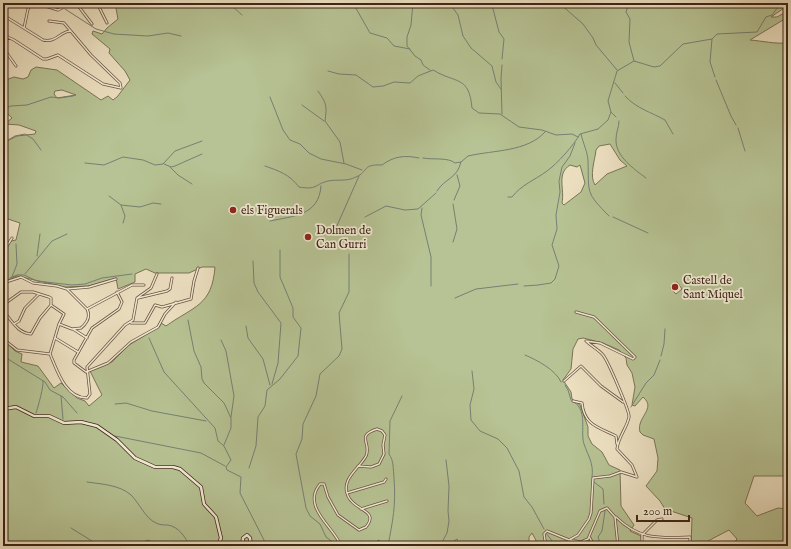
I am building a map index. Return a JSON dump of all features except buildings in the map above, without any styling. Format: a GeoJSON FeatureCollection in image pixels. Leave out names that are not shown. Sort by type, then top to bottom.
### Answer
{"type":"FeatureCollection","features":[{"type":"Feature","properties":{"kind":"main road"},"geometry":{"type":"LineString","coordinates":[[3,408],[16,408],[34,416],[49,416],[64,423],[81,422],[96,426],[117,440],[135,458],[155,467],[173,466],[180,470],[201,487],[204,504],[216,517],[221,538],[218,546]]}},
{"type":"Feature","properties":{"kind":"main road"},"geometry":{"type":"LineString","coordinates":[[242,546],[243,538],[247,535],[250,538],[251,546]]}},
{"type":"Feature","properties":{"kind":"street"},"geometry":{"type":"LineString","coordinates":[[24,28],[28,10],[31,5],[38,4],[58,10],[62,8],[63,3]]}},
{"type":"Feature","properties":{"kind":"street"},"geometry":{"type":"LineString","coordinates":[[76,3],[92,24]]}},
{"type":"Feature","properties":{"kind":"street"},"geometry":{"type":"LineString","coordinates":[[97,3],[107,23]]}},
{"type":"Feature","properties":{"kind":"street"},"geometry":{"type":"LineString","coordinates":[[4,16],[43,40],[50,41],[59,37],[66,31],[71,31]]}},
{"type":"Feature","properties":{"kind":"street"},"geometry":{"type":"LineString","coordinates":[[3,35],[43,59],[58,55],[102,84],[121,88],[120,83],[91,55],[64,23],[49,20]]}},
{"type":"Feature","properties":{"kind":"street"},"geometry":{"type":"LineString","coordinates":[[8,37],[3,46],[16,66]]}},
{"type":"Feature","properties":{"kind":"street"},"geometry":{"type":"LineString","coordinates":[[3,252],[12,238]]}},
{"type":"Feature","properties":{"kind":"street"},"geometry":{"type":"LineString","coordinates":[[51,305],[64,314],[59,324],[50,354],[62,382],[77,396],[84,398],[90,394],[86,372],[87,367],[125,325],[130,323],[145,323],[155,305],[162,307],[176,302],[188,301],[192,298],[194,281],[198,268]]}},
{"type":"Feature","properties":{"kind":"street"},"geometry":{"type":"LineString","coordinates":[[130,323],[135,316],[136,298],[151,288],[157,274]]}},
{"type":"Feature","properties":{"kind":"street"},"geometry":{"type":"LineString","coordinates":[[3,283],[20,277],[33,283],[68,289],[89,287],[116,280]]}},
{"type":"Feature","properties":{"kind":"street"},"geometry":{"type":"LineString","coordinates":[[136,298],[167,291],[170,289],[172,278]]}},
{"type":"Feature","properties":{"kind":"street"},"geometry":{"type":"LineString","coordinates":[[87,309],[132,285],[144,285]]}},
{"type":"Feature","properties":{"kind":"street"},"geometry":{"type":"LineString","coordinates":[[68,289],[89,313],[86,324],[81,328],[72,328]]}},
{"type":"Feature","properties":{"kind":"street"},"geometry":{"type":"LineString","coordinates":[[3,305],[21,292],[39,294],[51,298],[51,305],[31,334],[22,332],[3,311]]}},
{"type":"Feature","properties":{"kind":"street"},"geometry":{"type":"LineString","coordinates":[[86,372],[74,361],[92,328],[119,309],[122,302],[117,292]]}},
{"type":"Feature","properties":{"kind":"street"},"geometry":{"type":"LineString","coordinates":[[14,324],[19,321],[25,308],[39,294]]}},
{"type":"Feature","properties":{"kind":"street"},"geometry":{"type":"LineString","coordinates":[[86,372],[108,363],[131,342],[158,327],[165,314],[176,302]]}},
{"type":"Feature","properties":{"kind":"street"},"geometry":{"type":"LineString","coordinates":[[576,312],[594,318],[635,357],[633,359],[600,343],[586,341],[604,356],[617,381],[624,403],[629,411],[629,417],[617,444]]}},
{"type":"Feature","properties":{"kind":"street"},"geometry":{"type":"LineString","coordinates":[[59,324],[72,328],[87,338]]}},
{"type":"Feature","properties":{"kind":"street"},"geometry":{"type":"LineString","coordinates":[[3,338],[17,350],[50,354]]}},
{"type":"Feature","properties":{"kind":"street"},"geometry":{"type":"LineString","coordinates":[[55,338],[78,352]]}},
{"type":"Feature","properties":{"kind":"street"},"geometry":{"type":"LineString","coordinates":[[564,381],[581,366],[601,386],[624,403]]}},
{"type":"Feature","properties":{"kind":"street"},"geometry":{"type":"LineString","coordinates":[[569,540],[578,535],[589,518],[591,512],[594,478],[610,476],[621,472],[637,477],[632,465],[617,449],[616,436],[603,431],[585,416],[582,403],[573,401]]}},
{"type":"Feature","properties":{"kind":"street"},"geometry":{"type":"LineString","coordinates":[[341,546],[338,538],[327,528],[317,511],[314,497],[318,486],[322,483],[325,485],[329,500],[341,518],[359,530],[366,527],[370,519],[369,513],[354,505],[347,493],[350,476],[367,454],[364,438],[367,434],[377,429],[382,431],[385,435],[383,445],[384,454],[379,464],[371,467],[358,466]]}},
{"type":"Feature","properties":{"kind":"street"},"geometry":{"type":"LineString","coordinates":[[347,493],[384,482],[386,480]]}},
{"type":"Feature","properties":{"kind":"street"},"geometry":{"type":"LineString","coordinates":[[361,509],[362,507],[387,501]]}},
{"type":"Feature","properties":{"kind":"street"},"geometry":{"type":"LineString","coordinates":[[546,546],[544,534],[547,531],[569,540],[581,542],[590,538],[603,508],[610,509],[615,517],[630,530],[642,535],[653,537],[690,537],[690,546]]}},
{"type":"Feature","properties":{"kind":"street"},"geometry":{"type":"LineString","coordinates":[[615,517],[618,546]]}},
{"type":"Feature","properties":{"kind":"street"},"geometry":{"type":"LineString","coordinates":[[642,546],[642,535],[657,520],[662,520]]}},
{"type":"Feature","properties":{"kind":"street"},"geometry":{"type":"LineString","coordinates":[[590,538],[594,546]]}},
{"type":"Feature","properties":{"kind":"green space"},"geometry":{"type":"Polygon","coordinates":[[[115,3],[788,3],[788,8],[784,8],[771,17],[777,17],[788,11],[788,17],[750,40],[788,43],[788,473],[784,476],[754,476],[745,503],[757,516],[778,508],[788,509],[788,546],[732,546],[737,539],[729,530],[708,541],[709,546],[691,546],[692,518],[665,509],[660,501],[646,486],[657,471],[658,458],[654,439],[643,435],[640,432],[641,422],[648,405],[647,401],[643,397],[635,406],[632,405],[635,387],[632,373],[627,365],[626,358],[619,350],[603,343],[583,338],[578,339],[573,349],[571,369],[563,380],[571,392],[572,399],[580,405],[588,427],[588,436],[592,444],[602,452],[609,465],[620,470],[621,506],[634,525],[630,531],[641,536],[642,546],[596,546],[594,543],[591,543],[593,546],[539,546],[532,533],[529,537],[529,546],[459,546],[457,539],[447,546],[382,546],[379,540],[369,546],[166,546],[147,540],[140,546],[3,546],[3,348],[7,343],[15,351],[22,354],[21,362],[38,366],[54,388],[61,383],[77,398],[85,401],[89,406],[102,395],[90,371],[112,362],[129,345],[159,327],[161,323],[166,326],[200,304],[206,298],[213,280],[215,267],[202,267],[189,273],[155,273],[146,269],[135,274],[135,282],[118,289],[116,278],[88,286],[65,287],[17,276],[3,282],[3,254],[11,241],[16,240],[20,223],[8,219],[3,232],[3,143],[17,136],[35,134],[36,131],[19,125],[5,124],[12,118],[8,114],[3,114],[3,81],[14,77],[23,79],[28,77],[31,70],[36,67],[57,70],[101,100],[108,96],[113,100],[130,80],[125,71],[109,53],[110,49],[92,34],[93,31],[102,34],[118,19],[115,3]],[[62,90],[55,91],[54,94],[57,98],[76,95],[62,90]],[[610,144],[599,146],[596,150],[592,177],[595,185],[607,174],[627,166],[620,160],[610,144]],[[570,165],[562,177],[562,203],[564,205],[581,192],[585,183],[580,165],[577,167],[570,165]],[[677,282],[672,284],[670,288],[676,294],[682,289],[677,282]]]}},
{"type":"Feature","properties":{"kind":"waterway"},"geometry":{"type":"LineString","coordinates":[[224,3],[232,6],[242,15]]}},
{"type":"Feature","properties":{"kind":"waterway"},"geometry":{"type":"LineString","coordinates":[[353,3],[370,33],[387,38],[394,46],[410,49]]}},
{"type":"Feature","properties":{"kind":"waterway"},"geometry":{"type":"LineString","coordinates":[[413,3],[411,25],[407,37],[407,46],[415,56],[421,60],[423,65],[430,70]]}},
{"type":"Feature","properties":{"kind":"waterway"},"geometry":{"type":"LineString","coordinates":[[453,3],[453,8],[458,15],[463,36],[471,48],[492,66],[496,82],[501,89]]}},
{"type":"Feature","properties":{"kind":"waterway"},"geometry":{"type":"LineString","coordinates":[[559,3],[583,24],[596,45],[617,70]]}},
{"type":"Feature","properties":{"kind":"waterway"},"geometry":{"type":"LineString","coordinates":[[629,3],[626,12],[630,19],[629,42],[634,61]]}},
{"type":"Feature","properties":{"kind":"waterway"},"geometry":{"type":"LineString","coordinates":[[508,197],[512,197],[524,186],[551,168],[570,149],[580,134],[598,129],[608,120],[611,112],[608,101],[617,71],[634,61],[654,67],[660,66],[683,44],[712,39],[717,34],[757,32],[766,17],[772,15],[781,3]]}},
{"type":"Feature","properties":{"kind":"waterway"},"geometry":{"type":"LineString","coordinates":[[492,5],[499,32],[504,39],[502,59]]}},
{"type":"Feature","properties":{"kind":"waterway"},"geometry":{"type":"LineString","coordinates":[[65,9],[96,29],[114,34],[148,36],[168,33],[181,36]]}},
{"type":"Feature","properties":{"kind":"waterway"},"geometry":{"type":"LineString","coordinates":[[712,39],[710,62],[715,77]]}},
{"type":"Feature","properties":{"kind":"waterway"},"geometry":{"type":"LineString","coordinates":[[502,65],[502,114]]}},
{"type":"Feature","properties":{"kind":"waterway"},"geometry":{"type":"LineString","coordinates":[[328,71],[339,74],[356,75],[373,87],[383,86],[394,82],[410,83],[418,76],[433,70],[464,85],[468,90],[472,108],[479,113],[500,114],[519,127],[542,130],[556,135],[572,134],[578,137]]}},
{"type":"Feature","properties":{"kind":"waterway"},"geometry":{"type":"LineString","coordinates":[[716,80],[736,125]]}},
{"type":"Feature","properties":{"kind":"waterway"},"geometry":{"type":"LineString","coordinates":[[615,83],[623,93]]}},
{"type":"Feature","properties":{"kind":"waterway"},"geometry":{"type":"LineString","coordinates":[[318,91],[326,105],[325,121],[340,142],[344,163]]}},
{"type":"Feature","properties":{"kind":"waterway"},"geometry":{"type":"LineString","coordinates":[[3,109],[11,106],[27,105],[51,97],[60,98],[73,96]]}},
{"type":"Feature","properties":{"kind":"waterway"},"geometry":{"type":"LineString","coordinates":[[625,96],[639,107],[665,120],[673,134]]}},
{"type":"Feature","properties":{"kind":"waterway"},"geometry":{"type":"LineString","coordinates":[[270,97],[283,130],[290,140],[300,144],[309,153],[321,159],[346,164],[362,170]]}},
{"type":"Feature","properties":{"kind":"waterway"},"geometry":{"type":"LineString","coordinates":[[302,105],[324,121]]}},
{"type":"Feature","properties":{"kind":"waterway"},"geometry":{"type":"LineString","coordinates":[[611,112],[616,117]]}},
{"type":"Feature","properties":{"kind":"waterway"},"geometry":{"type":"LineString","coordinates":[[619,121],[616,134],[619,151],[626,162],[646,178]]}},
{"type":"Feature","properties":{"kind":"waterway"},"geometry":{"type":"LineString","coordinates":[[738,128],[745,151]]}},
{"type":"Feature","properties":{"kind":"waterway"},"geometry":{"type":"LineString","coordinates":[[423,158],[444,159],[455,163],[461,162],[468,156],[520,147],[538,139],[545,132]]}},
{"type":"Feature","properties":{"kind":"waterway"},"geometry":{"type":"LineString","coordinates":[[3,143],[15,136],[25,134],[33,139],[41,150]]}},
{"type":"Feature","properties":{"kind":"waterway"},"geometry":{"type":"LineString","coordinates":[[581,134],[588,158],[588,180],[590,192],[596,202],[609,216]]}},
{"type":"Feature","properties":{"kind":"waterway"},"geometry":{"type":"LineString","coordinates":[[85,163],[104,165],[123,157],[143,160],[155,165],[163,164],[175,151],[202,141]]}},
{"type":"Feature","properties":{"kind":"waterway"},"geometry":{"type":"LineString","coordinates":[[524,286],[551,283],[555,279],[559,266],[552,245],[557,229],[556,215],[560,192],[559,181],[562,167],[570,156],[575,143]]}},
{"type":"Feature","properties":{"kind":"waterway"},"geometry":{"type":"LineString","coordinates":[[164,164],[171,167],[175,166],[202,154]]}},
{"type":"Feature","properties":{"kind":"waterway"},"geometry":{"type":"LineString","coordinates":[[265,166],[288,176],[299,187],[309,188],[328,181],[352,179],[360,175],[368,167],[382,165],[395,158],[419,158]]}},
{"type":"Feature","properties":{"kind":"waterway"},"geometry":{"type":"LineString","coordinates":[[437,191],[457,172],[461,162]]}},
{"type":"Feature","properties":{"kind":"waterway"},"geometry":{"type":"LineString","coordinates":[[169,166],[178,175],[192,184]]}},
{"type":"Feature","properties":{"kind":"waterway"},"geometry":{"type":"LineString","coordinates":[[454,200],[460,186],[457,175]]}},
{"type":"Feature","properties":{"kind":"waterway"},"geometry":{"type":"LineString","coordinates":[[336,228],[359,176]]}},
{"type":"Feature","properties":{"kind":"waterway"},"geometry":{"type":"LineString","coordinates":[[270,221],[296,216],[310,209],[319,196],[321,186]]}},
{"type":"Feature","properties":{"kind":"waterway"},"geometry":{"type":"LineString","coordinates":[[365,217],[386,206],[405,210],[418,209],[436,193]]}},
{"type":"Feature","properties":{"kind":"waterway"},"geometry":{"type":"LineString","coordinates":[[109,196],[121,205],[140,207],[153,203],[161,204]]}},
{"type":"Feature","properties":{"kind":"waterway"},"geometry":{"type":"LineString","coordinates":[[453,204],[457,229],[453,242]]}},
{"type":"Feature","properties":{"kind":"waterway"},"geometry":{"type":"LineString","coordinates":[[121,205],[125,216],[123,223]]}},
{"type":"Feature","properties":{"kind":"waterway"},"geometry":{"type":"LineString","coordinates":[[422,208],[421,215],[431,257],[431,286]]}},
{"type":"Feature","properties":{"kind":"waterway"},"geometry":{"type":"LineString","coordinates":[[613,217],[648,233]]}},
{"type":"Feature","properties":{"kind":"waterway"},"geometry":{"type":"LineString","coordinates":[[37,256],[40,234]]}},
{"type":"Feature","properties":{"kind":"waterway"},"geometry":{"type":"LineString","coordinates":[[25,274],[52,241],[67,234]]}},
{"type":"Feature","properties":{"kind":"waterway"},"geometry":{"type":"LineString","coordinates":[[12,277],[17,264],[16,244]]}},
{"type":"Feature","properties":{"kind":"waterway"},"geometry":{"type":"LineString","coordinates":[[249,468],[256,446],[258,417],[265,406],[267,390],[280,379],[298,356],[301,328],[293,317],[293,308],[280,277],[280,250]]}},
{"type":"Feature","properties":{"kind":"waterway"},"geometry":{"type":"LineString","coordinates":[[338,546],[326,537],[320,524],[310,516],[306,508],[296,454],[302,439],[303,424],[316,396],[320,374],[339,356],[342,349],[339,313],[349,292],[349,254]]}},
{"type":"Feature","properties":{"kind":"waterway"},"geometry":{"type":"LineString","coordinates":[[253,261],[254,283],[258,292],[281,323],[278,363],[272,384]]}},
{"type":"Feature","properties":{"kind":"waterway"},"geometry":{"type":"LineString","coordinates":[[10,278],[17,275],[24,275],[37,281],[72,285],[85,284],[102,278],[132,274]]}},
{"type":"Feature","properties":{"kind":"waterway"},"geometry":{"type":"LineString","coordinates":[[455,298],[476,289],[518,284]]}},
{"type":"Feature","properties":{"kind":"waterway"},"geometry":{"type":"LineString","coordinates":[[188,320],[194,351],[201,367],[202,379],[204,383],[224,403],[231,418],[231,428],[224,445]]}},
{"type":"Feature","properties":{"kind":"waterway"},"geometry":{"type":"LineString","coordinates":[[246,326],[248,338],[263,359],[270,385]]}},
{"type":"Feature","properties":{"kind":"waterway"},"geometry":{"type":"LineString","coordinates":[[661,356],[664,344],[665,329]]}},
{"type":"Feature","properties":{"kind":"waterway"},"geometry":{"type":"LineString","coordinates":[[149,338],[164,372],[215,428],[218,441],[224,446],[231,460],[226,467],[227,470],[241,477],[240,493],[267,546]]}},
{"type":"Feature","properties":{"kind":"waterway"},"geometry":{"type":"LineString","coordinates":[[221,340],[226,351],[234,396],[231,417]]}},
{"type":"Feature","properties":{"kind":"waterway"},"geometry":{"type":"LineString","coordinates":[[525,355],[551,370],[561,382]]}},
{"type":"Feature","properties":{"kind":"waterway"},"geometry":{"type":"LineString","coordinates":[[3,356],[45,382],[50,390],[63,397],[77,413]]}},
{"type":"Feature","properties":{"kind":"waterway"},"geometry":{"type":"LineString","coordinates":[[631,407],[646,383],[654,375],[660,360]]}},
{"type":"Feature","properties":{"kind":"waterway"},"geometry":{"type":"LineString","coordinates":[[472,371],[474,389],[470,405],[471,420],[480,431],[498,439],[507,448],[519,471],[524,497],[532,507],[544,529]]}},
{"type":"Feature","properties":{"kind":"waterway"},"geometry":{"type":"LineString","coordinates":[[36,413],[42,392],[43,381]]}},
{"type":"Feature","properties":{"kind":"waterway"},"geometry":{"type":"LineString","coordinates":[[565,385],[571,400]]}},
{"type":"Feature","properties":{"kind":"waterway"},"geometry":{"type":"LineString","coordinates":[[61,396],[63,419]]}},
{"type":"Feature","properties":{"kind":"waterway"},"geometry":{"type":"LineString","coordinates":[[388,546],[393,520],[395,497],[393,465],[389,454],[390,421],[402,396]]}},
{"type":"Feature","properties":{"kind":"waterway"},"geometry":{"type":"LineString","coordinates":[[574,402],[581,411],[583,422],[583,439],[591,464],[592,477]]}},
{"type":"Feature","properties":{"kind":"waterway"},"geometry":{"type":"LineString","coordinates":[[115,404],[126,403],[152,411],[206,421]]}},
{"type":"Feature","properties":{"kind":"waterway"},"geometry":{"type":"LineString","coordinates":[[115,436],[201,453],[225,466]]}},
{"type":"Feature","properties":{"kind":"waterway"},"geometry":{"type":"LineString","coordinates":[[440,546],[447,533],[449,521],[449,486],[446,460]]}},
{"type":"Feature","properties":{"kind":"waterway"},"geometry":{"type":"LineString","coordinates":[[87,482],[110,486],[127,492],[152,521],[159,524],[172,526],[184,536],[190,546]]}},
{"type":"Feature","properties":{"kind":"waterway"},"geometry":{"type":"LineString","coordinates":[[594,482],[603,489],[604,504]]}},
{"type":"Feature","properties":{"kind":"waterway"},"geometry":{"type":"LineString","coordinates":[[601,546],[598,537],[602,531],[605,511]]}},
{"type":"Feature","properties":{"kind":"waterway"},"geometry":{"type":"LineString","coordinates":[[71,528],[100,546]]}},
{"type":"Feature","properties":{"kind":"waterway"},"geometry":{"type":"LineString","coordinates":[[546,533],[556,546]]}},
{"type":"Feature","properties":{"kind":"place","name":"els Figuerals"},"geometry":{"type":"Point","coordinates":[233,210]}},
{"type":"Feature","properties":{"kind":"place","name":"Dolmen de Can Gurri"},"geometry":{"type":"Point","coordinates":[308,237]}},
{"type":"Feature","properties":{"kind":"place","name":"Castell de Sant Miquel"},"geometry":{"type":"Point","coordinates":[675,287]}}]}
